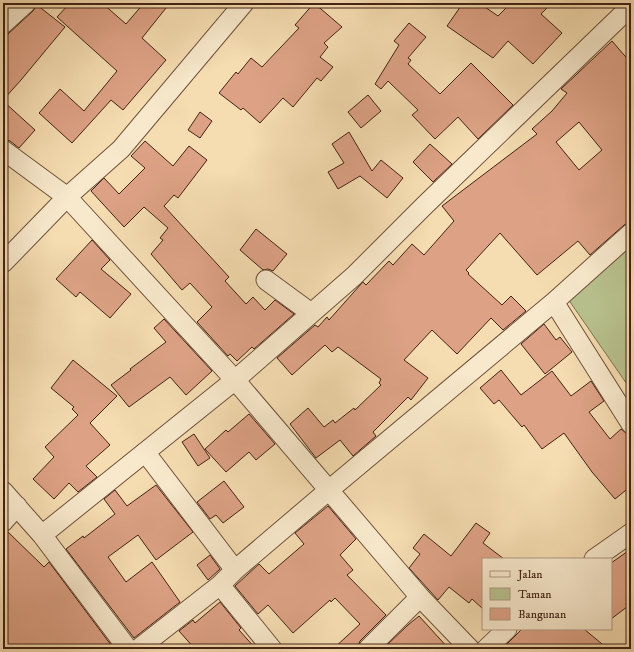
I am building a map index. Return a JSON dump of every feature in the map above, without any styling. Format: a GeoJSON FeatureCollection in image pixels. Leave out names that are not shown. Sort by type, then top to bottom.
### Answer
{"type":"FeatureCollection","features":[{"type":"Feature","properties":{"kind":"street"},"geometry":{"type":"LineString","coordinates":[[3,24],[26,3]]}},
{"type":"Feature","properties":{"kind":"street"},"geometry":{"type":"LineString","coordinates":[[3,262],[67,196],[122,149],[244,3]]}},
{"type":"Feature","properties":{"kind":"street"},"geometry":{"type":"LineString","coordinates":[[42,536],[235,380],[354,276],[626,9]]}},
{"type":"Feature","properties":{"kind":"street"},"geometry":{"type":"LineString","coordinates":[[3,150],[67,196],[235,380],[420,597],[470,649]]}},
{"type":"Feature","properties":{"kind":"street"},"geometry":{"type":"LineString","coordinates":[[138,649],[220,585],[235,570],[329,490],[554,302],[631,233]]}},
{"type":"Feature","properties":{"kind":"street"},"geometry":{"type":"LineString","coordinates":[[266,280],[311,313]]}},
{"type":"Feature","properties":{"kind":"street"},"geometry":{"type":"LineString","coordinates":[[554,302],[631,424]]}},
{"type":"Feature","properties":{"kind":"street"},"geometry":{"type":"LineString","coordinates":[[145,452],[235,570]]}},
{"type":"Feature","properties":{"kind":"street"},"geometry":{"type":"LineString","coordinates":[[3,491],[42,536],[128,649]]}},
{"type":"Feature","properties":{"kind":"street"},"geometry":{"type":"LineString","coordinates":[[3,522],[17,506]]}},
{"type":"Feature","properties":{"kind":"street"},"geometry":{"type":"LineString","coordinates":[[595,558],[631,533]]}},
{"type":"Feature","properties":{"kind":"street"},"geometry":{"type":"LineString","coordinates":[[220,585],[272,649]]}},
{"type":"Feature","properties":{"kind":"street"},"geometry":{"type":"LineString","coordinates":[[368,649],[420,597]]}},
{"type":"Feature","properties":{"kind":"street"},"geometry":{"type":"LineString","coordinates":[[486,649],[506,630]]}},
{"type":"Feature","properties":{"kind":"green space"},"geometry":{"type":"Polygon","coordinates":[[[631,246],[631,390],[568,299],[631,246]]]}},
{"type":"Feature","properties":{"kind":"building"},"geometry":{"type":"Polygon","coordinates":[[[70,3],[102,3],[126,24],[144,3],[170,3],[142,38],[166,60],[123,110],[111,100],[72,143],[39,113],[60,89],[84,111],[117,71],[57,17],[70,3]]]}},
{"type":"Feature","properties":{"kind":"building"},"geometry":{"type":"Polygon","coordinates":[[[314,3],[342,27],[324,43],[328,47],[320,57],[333,67],[321,81],[317,78],[293,107],[283,98],[260,123],[243,108],[241,110],[219,93],[236,72],[238,74],[251,58],[262,67],[299,28],[295,25],[314,3]]]}},
{"type":"Feature","properties":{"kind":"building"},"geometry":{"type":"Polygon","coordinates":[[[463,3],[479,3],[498,16],[511,3],[552,3],[541,14],[562,33],[533,64],[508,41],[493,58],[447,26],[463,3]]]}},
{"type":"Feature","properties":{"kind":"building"},"geometry":{"type":"Polygon","coordinates":[[[37,5],[65,27],[3,100],[3,39],[33,11],[37,5]]]}},
{"type":"Feature","properties":{"kind":"building"},"geometry":{"type":"Polygon","coordinates":[[[409,23],[426,37],[408,58],[411,60],[408,64],[440,94],[471,63],[513,105],[478,139],[458,117],[435,139],[412,115],[418,110],[388,81],[381,89],[375,84],[399,45],[394,41],[409,23]]]}},
{"type":"Feature","properties":{"kind":"building"},"geometry":{"type":"Polygon","coordinates":[[[612,41],[631,63],[631,222],[624,225],[590,255],[578,241],[537,275],[500,233],[466,270],[469,273],[468,274],[502,305],[511,296],[526,311],[503,330],[491,318],[457,354],[432,330],[404,360],[428,378],[411,400],[408,397],[373,432],[376,436],[353,456],[340,440],[316,458],[290,424],[308,408],[324,427],[333,420],[335,423],[354,408],[355,410],[381,385],[379,383],[381,379],[338,347],[332,352],[325,345],[292,375],[277,358],[315,325],[318,327],[327,317],[329,320],[363,282],[366,285],[389,261],[393,265],[412,244],[424,255],[454,221],[442,206],[537,134],[532,129],[552,111],[567,93],[561,89],[612,41]],[[579,122],[556,142],[579,170],[602,150],[579,122]]]}},
{"type":"Feature","properties":{"kind":"building"},"geometry":{"type":"Polygon","coordinates":[[[368,95],[381,111],[361,128],[348,112],[368,95]]]}},
{"type":"Feature","properties":{"kind":"building"},"geometry":{"type":"Polygon","coordinates":[[[3,101],[35,130],[19,148],[10,141],[3,139],[3,101]]]}},
{"type":"Feature","properties":{"kind":"building"},"geometry":{"type":"Polygon","coordinates":[[[200,112],[212,121],[200,138],[188,130],[200,112]]]}},
{"type":"Feature","properties":{"kind":"building"},"geometry":{"type":"Polygon","coordinates":[[[349,132],[372,171],[381,160],[403,178],[387,198],[360,176],[338,189],[328,172],[344,163],[332,144],[349,132]]]}},
{"type":"Feature","properties":{"kind":"building"},"geometry":{"type":"Polygon","coordinates":[[[145,141],[173,166],[189,146],[207,160],[178,198],[174,195],[164,206],[229,277],[225,281],[246,304],[253,297],[265,310],[275,300],[294,314],[254,349],[252,347],[237,361],[230,354],[228,356],[197,322],[212,307],[190,283],[182,290],[151,254],[163,240],[160,238],[168,228],[144,207],[124,227],[91,191],[104,178],[119,194],[145,168],[131,156],[145,141]]]}},
{"type":"Feature","properties":{"kind":"building"},"geometry":{"type":"Polygon","coordinates":[[[430,144],[452,164],[433,182],[413,162],[430,144]]]}},
{"type":"Feature","properties":{"kind":"building"},"geometry":{"type":"Polygon","coordinates":[[[256,229],[287,254],[273,271],[268,269],[263,270],[240,250],[256,229]]]}},
{"type":"Feature","properties":{"kind":"building"},"geometry":{"type":"Polygon","coordinates":[[[92,240],[110,260],[101,269],[131,294],[110,318],[80,292],[76,297],[56,279],[92,240]]]}},
{"type":"Feature","properties":{"kind":"building"},"geometry":{"type":"Polygon","coordinates":[[[164,319],[212,371],[186,395],[170,377],[129,407],[111,385],[166,342],[154,328],[164,319]]]}},
{"type":"Feature","properties":{"kind":"building"},"geometry":{"type":"Polygon","coordinates":[[[544,324],[556,340],[560,337],[572,352],[545,374],[521,344],[544,324]]]}},
{"type":"Feature","properties":{"kind":"building"},"geometry":{"type":"Polygon","coordinates":[[[73,360],[117,396],[90,423],[110,445],[86,466],[97,477],[78,492],[69,483],[54,499],[33,479],[54,457],[45,447],[78,415],[72,409],[74,407],[51,388],[73,360]]]}},
{"type":"Feature","properties":{"kind":"building"},"geometry":{"type":"Polygon","coordinates":[[[501,370],[521,395],[552,371],[571,396],[591,381],[604,401],[589,412],[610,439],[621,429],[631,437],[631,486],[615,499],[592,472],[564,433],[542,449],[524,425],[522,427],[499,400],[494,404],[480,388],[501,370]]]}},
{"type":"Feature","properties":{"kind":"building"},"geometry":{"type":"Polygon","coordinates":[[[249,414],[275,444],[256,460],[249,452],[226,472],[205,449],[226,430],[228,432],[249,414]]]}},
{"type":"Feature","properties":{"kind":"building"},"geometry":{"type":"Polygon","coordinates":[[[194,434],[210,458],[198,466],[182,442],[194,434]]]}},
{"type":"Feature","properties":{"kind":"building"},"geometry":{"type":"Polygon","coordinates":[[[224,481],[244,507],[223,523],[216,515],[210,519],[197,502],[224,481]]]}},
{"type":"Feature","properties":{"kind":"building"},"geometry":{"type":"Polygon","coordinates":[[[156,485],[193,532],[156,560],[138,535],[108,557],[126,582],[152,562],[180,602],[134,638],[66,549],[83,536],[84,538],[115,514],[104,499],[115,490],[127,506],[156,485]]]}},
{"type":"Feature","properties":{"kind":"building"},"geometry":{"type":"Polygon","coordinates":[[[328,506],[356,539],[340,555],[353,570],[347,575],[386,615],[360,641],[357,649],[333,649],[360,624],[335,598],[331,602],[330,600],[293,633],[268,605],[258,614],[235,586],[259,564],[269,574],[304,544],[295,533],[328,506]]]}},
{"type":"Feature","properties":{"kind":"building"},"geometry":{"type":"Polygon","coordinates":[[[476,523],[490,533],[483,543],[503,558],[482,558],[482,608],[472,599],[469,603],[449,587],[438,600],[409,568],[420,554],[413,548],[424,534],[451,556],[476,523]]]}},
{"type":"Feature","properties":{"kind":"building"},"geometry":{"type":"Polygon","coordinates":[[[8,532],[44,567],[49,562],[114,649],[10,649],[3,640],[3,533],[8,532]]]}},
{"type":"Feature","properties":{"kind":"building"},"geometry":{"type":"Polygon","coordinates":[[[631,549],[631,604],[612,618],[612,562],[631,549]]]}},
{"type":"Feature","properties":{"kind":"building"},"geometry":{"type":"Polygon","coordinates":[[[210,555],[220,569],[208,580],[197,565],[210,555]]]}},
{"type":"Feature","properties":{"kind":"building"},"geometry":{"type":"Polygon","coordinates":[[[220,602],[241,628],[239,630],[256,649],[195,649],[179,631],[193,620],[195,623],[220,602]]]}},
{"type":"Feature","properties":{"kind":"building"},"geometry":{"type":"Polygon","coordinates":[[[419,616],[449,649],[392,649],[388,644],[419,616]]]}},
{"type":"Feature","properties":{"kind":"building"},"geometry":{"type":"Polygon","coordinates":[[[521,630],[585,630],[608,649],[502,649],[521,630]]]}}]}
